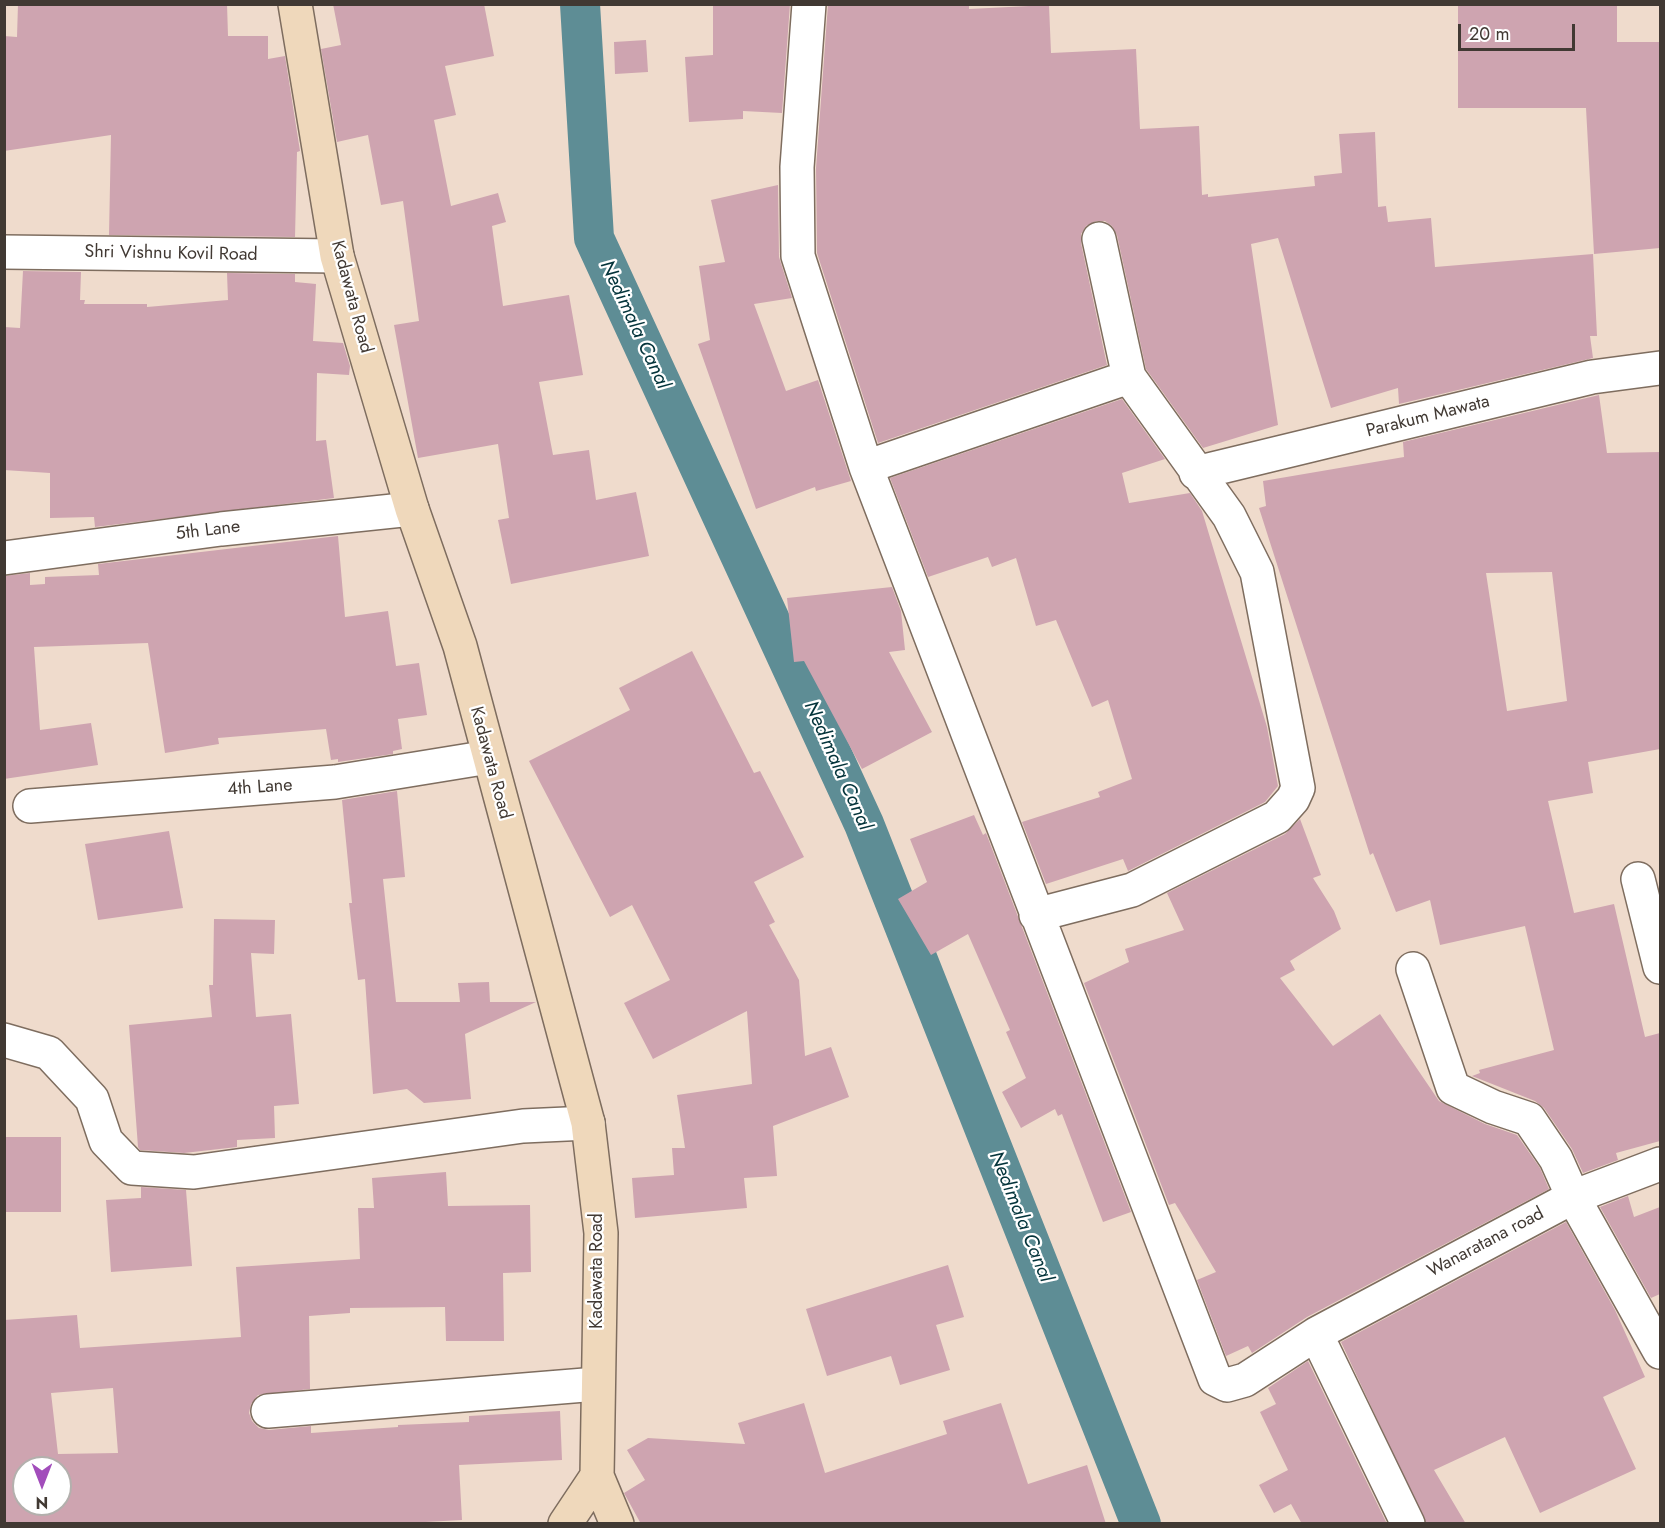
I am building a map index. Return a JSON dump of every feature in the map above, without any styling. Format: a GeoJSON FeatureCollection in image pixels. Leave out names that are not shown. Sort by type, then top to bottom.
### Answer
{"type":"FeatureCollection","features":[{"type":"Feature","properties":{"kind":"street","name":"Kadawata Road"},"geometry":{"type":"LineString","coordinates":[[295,4],[337,256],[412,509],[460,646],[588,1123],[600,1233],[597,1476]]}},
{"type":"Feature","properties":{"kind":"street","name":"Wanaratana road"},"geometry":{"type":"LineString","coordinates":[[809,4],[797,167],[798,256],[866,467],[1215,1379],[1227,1384],[1245,1380],[1316,1334],[1573,1197],[1660,1164]]}},
{"type":"Feature","properties":{"kind":"street"},"geometry":{"type":"LineString","coordinates":[[1036,915],[1132,890],[1277,817],[1298,788],[1257,572],[1229,516],[1129,377],[1099,239]]}},
{"type":"Feature","properties":{"kind":"street","name":"Shri Vishnu Kovil Road"},"geometry":{"type":"LineString","coordinates":[[4,252],[337,256]]}},
{"type":"Feature","properties":{"kind":"street","name":"Parakum Mawata"},"geometry":{"type":"LineString","coordinates":[[1196,473],[1592,377],[1660,368]]}},
{"type":"Feature","properties":{"kind":"street"},"geometry":{"type":"LineString","coordinates":[[866,467],[1129,377]]}},
{"type":"Feature","properties":{"kind":"street","name":"5th Lane"},"geometry":{"type":"LineString","coordinates":[[4,558],[221,529],[412,509]]}},
{"type":"Feature","properties":{"kind":"street","name":"4th Lane"},"geometry":{"type":"LineString","coordinates":[[30,806],[335,782],[489,757]]}},
{"type":"Feature","properties":{"kind":"street"},"geometry":{"type":"LineString","coordinates":[[1638,879],[1660,967]]}},
{"type":"Feature","properties":{"kind":"street"},"geometry":{"type":"LineString","coordinates":[[1413,969],[1453,1088],[1493,1107],[1529,1119],[1556,1159],[1573,1197],[1660,1352]]}},
{"type":"Feature","properties":{"kind":"street"},"geometry":{"type":"LineString","coordinates":[[4,1040],[49,1053],[92,1099],[106,1141],[132,1168],[194,1172],[523,1126],[588,1123]]}},
{"type":"Feature","properties":{"kind":"street"},"geometry":{"type":"LineString","coordinates":[[1316,1334],[1408,1524]]}},
{"type":"Feature","properties":{"kind":"street"},"geometry":{"type":"LineString","coordinates":[[268,1411],[597,1384]]}},
{"type":"Feature","properties":{"kind":"street"},"geometry":{"type":"LineString","coordinates":[[565,1524],[597,1476]]}},
{"type":"Feature","properties":{"kind":"street"},"geometry":{"type":"LineString","coordinates":[[597,1476],[617,1524]]}},
{"type":"Feature","properties":{"kind":"building"},"geometry":{"type":"Polygon","coordinates":[[[18,4],[227,4],[228,36],[268,36],[268,59],[285,56],[300,151],[297,152],[295,237],[109,235],[111,135],[4,151],[4,36],[17,37],[18,4]]]}},
{"type":"Feature","properties":{"kind":"building"},"geometry":{"type":"Polygon","coordinates":[[[333,4],[484,4],[494,56],[445,66],[456,115],[434,120],[451,206],[498,193],[506,222],[492,226],[503,306],[569,295],[583,375],[539,382],[553,455],[589,450],[596,500],[636,492],[649,556],[511,584],[498,520],[509,518],[498,444],[418,458],[394,325],[419,321],[403,201],[381,205],[368,135],[337,142],[321,49],[341,45],[333,4]]]}},
{"type":"Feature","properties":{"kind":"building"},"geometry":{"type":"Polygon","coordinates":[[[713,4],[790,4],[782,113],[743,111],[743,119],[689,122],[685,57],[713,55],[713,4]]]}},
{"type":"Feature","properties":{"kind":"building"},"geometry":{"type":"Polygon","coordinates":[[[828,4],[969,4],[969,9],[1049,5],[1051,53],[1136,49],[1140,129],[1199,126],[1202,195],[1208,194],[1208,197],[1315,186],[1314,176],[1342,173],[1339,134],[1375,132],[1378,207],[1386,206],[1388,222],[1431,218],[1435,267],[1593,254],[1597,336],[1590,336],[1593,358],[1399,404],[1398,388],[1331,408],[1278,238],[1251,244],[1278,425],[1203,448],[1146,369],[1117,235],[1112,226],[1105,221],[1096,221],[1086,226],[1081,234],[1081,243],[1107,365],[878,443],[817,253],[816,168],[828,4]]]}},
{"type":"Feature","properties":{"kind":"building"},"geometry":{"type":"Polygon","coordinates":[[[1458,4],[1617,4],[1617,42],[1660,42],[1660,248],[1594,254],[1586,108],[1458,108],[1458,4]]]}},
{"type":"Feature","properties":{"kind":"building"},"geometry":{"type":"Polygon","coordinates":[[[646,40],[648,72],[615,74],[614,42],[646,40]]]}},
{"type":"Feature","properties":{"kind":"building"},"geometry":{"type":"Polygon","coordinates":[[[778,185],[779,257],[792,298],[754,304],[786,391],[818,380],[851,481],[816,491],[815,487],[756,509],[698,344],[710,340],[699,266],[725,262],[711,200],[778,185]]]}},
{"type":"Feature","properties":{"kind":"building"},"geometry":{"type":"Polygon","coordinates":[[[23,271],[81,272],[80,300],[85,300],[84,304],[147,304],[147,307],[228,300],[227,273],[295,274],[295,282],[316,284],[313,341],[343,343],[350,366],[349,375],[317,373],[316,441],[326,440],[334,498],[95,527],[94,517],[50,518],[50,473],[4,470],[4,327],[20,328],[23,271]]]}},
{"type":"Feature","properties":{"kind":"building"},"geometry":{"type":"Polygon","coordinates":[[[1599,395],[1607,453],[1660,452],[1660,749],[1588,762],[1593,793],[1548,801],[1574,913],[1614,904],[1645,1037],[1660,1033],[1660,1141],[1616,1153],[1618,1160],[1583,1173],[1572,1149],[1544,1108],[1535,1101],[1472,1076],[1480,1073],[1479,1070],[1554,1050],[1525,926],[1440,945],[1430,900],[1396,912],[1373,853],[1370,855],[1259,508],[1266,506],[1263,481],[1404,457],[1403,442],[1599,395]],[[1552,572],[1486,573],[1507,711],[1567,701],[1552,572]]]}},
{"type":"Feature","properties":{"kind":"building"},"geometry":{"type":"Polygon","coordinates":[[[1122,399],[1165,459],[1122,473],[1129,503],[1190,493],[1202,511],[1267,727],[1278,786],[1265,802],[1128,871],[1123,859],[1046,884],[1022,822],[1100,797],[1098,792],[1132,779],[1108,700],[1092,707],[1056,620],[1036,626],[1016,558],[992,567],[988,557],[928,577],[890,478],[1122,399]]]}},
{"type":"Feature","properties":{"kind":"building"},"geometry":{"type":"Polygon","coordinates":[[[338,536],[345,617],[388,611],[396,666],[419,663],[427,715],[398,719],[402,749],[393,751],[393,754],[338,762],[338,759],[331,760],[326,729],[218,738],[219,744],[165,753],[148,643],[34,647],[40,730],[91,723],[98,765],[4,779],[4,576],[30,573],[30,585],[45,584],[45,577],[99,575],[98,564],[338,536]]]}},
{"type":"Feature","properties":{"kind":"building"},"geometry":{"type":"Polygon","coordinates":[[[892,587],[901,611],[905,650],[889,652],[932,732],[862,769],[804,661],[794,662],[787,598],[892,587]]]}},
{"type":"Feature","properties":{"kind":"building"},"geometry":{"type":"Polygon","coordinates":[[[692,651],[754,773],[760,771],[804,857],[754,882],[775,922],[769,925],[799,980],[805,1056],[831,1047],[849,1097],[773,1126],[777,1176],[744,1178],[747,1208],[635,1218],[632,1178],[674,1175],[672,1148],[685,1148],[677,1095],[752,1084],[747,1011],[653,1059],[624,1003],[670,980],[632,905],[610,917],[529,761],[630,710],[619,688],[692,651]]]}},
{"type":"Feature","properties":{"kind":"building"},"geometry":{"type":"Polygon","coordinates":[[[397,791],[405,877],[383,879],[396,1002],[460,1002],[458,983],[489,982],[490,1002],[536,1002],[465,1034],[471,1099],[424,1103],[407,1089],[373,1094],[365,979],[358,980],[349,903],[352,903],[342,800],[397,791]]]}},
{"type":"Feature","properties":{"kind":"building"},"geometry":{"type":"Polygon","coordinates":[[[974,815],[983,835],[986,833],[1131,1212],[1103,1222],[1062,1114],[1058,1116],[1055,1109],[1021,1128],[1002,1092],[1026,1078],[1006,1032],[1010,1030],[968,934],[931,955],[898,899],[927,882],[910,839],[974,815]]]}},
{"type":"Feature","properties":{"kind":"building"},"geometry":{"type":"Polygon","coordinates":[[[1300,819],[1321,875],[1313,878],[1334,911],[1341,929],[1290,961],[1295,970],[1280,978],[1333,1046],[1380,1014],[1439,1101],[1485,1124],[1517,1135],[1540,1168],[1549,1189],[1307,1317],[1252,1353],[1248,1346],[1226,1356],[1197,1280],[1216,1272],[1175,1203],[1169,1205],[1084,983],[1129,962],[1125,949],[1184,930],[1167,893],[1285,834],[1300,819]]]}},
{"type":"Feature","properties":{"kind":"building"},"geometry":{"type":"Polygon","coordinates":[[[169,831],[183,908],[98,920],[85,844],[169,831]]]}},
{"type":"Feature","properties":{"kind":"building"},"geometry":{"type":"Polygon","coordinates":[[[214,919],[275,920],[274,954],[251,953],[256,1017],[291,1014],[299,1104],[274,1106],[275,1138],[237,1140],[237,1147],[184,1153],[140,1150],[129,1025],[212,1017],[209,985],[213,985],[214,919]]]}},
{"type":"Feature","properties":{"kind":"building"},"geometry":{"type":"Polygon","coordinates":[[[4,1137],[61,1137],[61,1212],[4,1212],[4,1137]]]}},
{"type":"Feature","properties":{"kind":"building"},"geometry":{"type":"Polygon","coordinates":[[[446,1172],[448,1206],[530,1205],[531,1272],[503,1273],[504,1341],[446,1341],[445,1307],[350,1308],[350,1313],[309,1316],[310,1389],[258,1395],[251,1404],[249,1413],[252,1421],[259,1428],[269,1430],[311,1426],[311,1433],[398,1427],[398,1425],[469,1422],[469,1416],[560,1411],[562,1460],[459,1465],[462,1520],[389,1524],[4,1524],[4,1320],[77,1315],[80,1348],[241,1337],[236,1267],[360,1259],[358,1208],[374,1208],[372,1178],[446,1172]],[[113,1388],[51,1393],[58,1454],[118,1453],[113,1388]]]}},
{"type":"Feature","properties":{"kind":"building"},"geometry":{"type":"Polygon","coordinates":[[[141,1187],[186,1190],[192,1266],[111,1272],[106,1200],[141,1198],[141,1187]]]}},
{"type":"Feature","properties":{"kind":"building"},"geometry":{"type":"Polygon","coordinates":[[[1628,1196],[1634,1217],[1660,1207],[1660,1294],[1651,1298],[1600,1207],[1628,1196]]]}},
{"type":"Feature","properties":{"kind":"building"},"geometry":{"type":"Polygon","coordinates":[[[1566,1222],[1615,1310],[1645,1377],[1603,1397],[1636,1469],[1540,1513],[1505,1437],[1434,1470],[1466,1524],[1426,1524],[1341,1342],[1566,1222]]]}},
{"type":"Feature","properties":{"kind":"building"},"geometry":{"type":"Polygon","coordinates":[[[948,1265],[964,1317],[936,1325],[950,1370],[900,1385],[891,1356],[827,1376],[806,1309],[948,1265]]]}},
{"type":"Feature","properties":{"kind":"building"},"geometry":{"type":"Polygon","coordinates":[[[1308,1361],[1387,1524],[1302,1524],[1291,1504],[1274,1513],[1259,1485],[1288,1470],[1260,1412],[1276,1404],[1268,1388],[1308,1361]]]}},
{"type":"Feature","properties":{"kind":"building"},"geometry":{"type":"Polygon","coordinates":[[[804,1403],[825,1473],[947,1434],[943,1421],[1001,1403],[1028,1484],[1087,1465],[1106,1524],[641,1524],[624,1493],[645,1480],[627,1450],[648,1438],[745,1444],[738,1423],[804,1403]]]}},
{"type":"Feature","properties":{"kind":"waterway","name":"Nedimala Canal"},"geometry":{"type":"LineString","coordinates":[[580,4],[594,238],[864,824],[1141,1524]]}}]}
